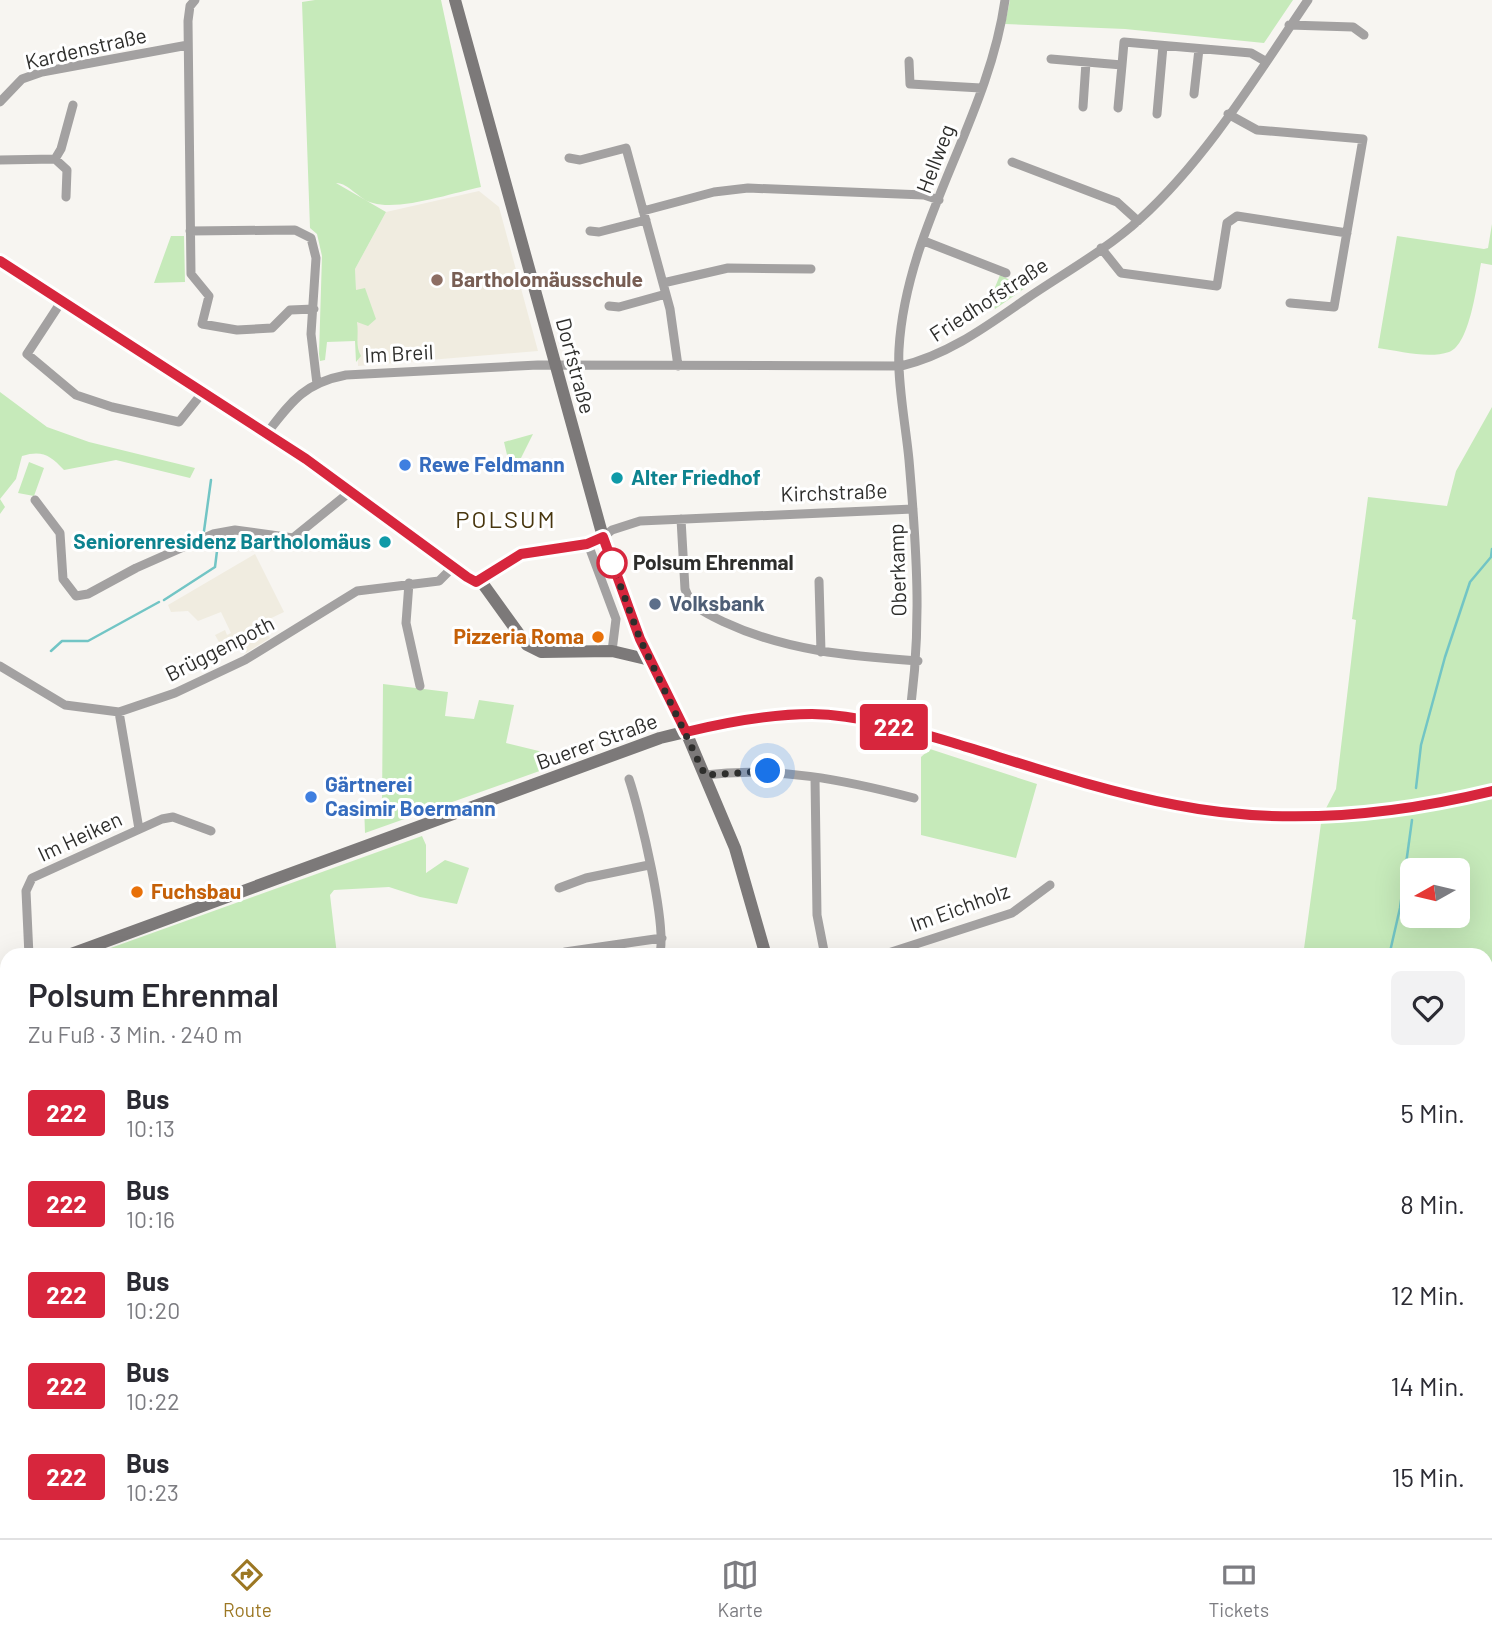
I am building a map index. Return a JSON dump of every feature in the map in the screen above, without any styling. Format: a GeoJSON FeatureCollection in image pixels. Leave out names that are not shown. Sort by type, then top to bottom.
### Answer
{"type":"FeatureCollection","features":[{"type":"Feature","properties":{"kind":"main road","name":"Dorfstraße"},"geometry":{"type":"LineString","coordinates":[[455,0],[603,537],[650,660],[705,775],[747,881],[763,948]]}},
{"type":"Feature","properties":{"kind":"main road"},"geometry":{"type":"LineString","coordinates":[[0,261],[63,299],[351,491],[452,568],[491,593],[521,640],[532,648],[547,652],[612,651],[650,660]]}},
{"type":"Feature","properties":{"kind":"main road","name":"Kirchstraße"},"geometry":{"type":"LineString","coordinates":[[476,582],[521,554],[587,544],[603,537]]}},
{"type":"Feature","properties":{"kind":"main road","name":"Buerer Straße"},"geometry":{"type":"LineString","coordinates":[[88,948],[660,738],[739,721],[811,714],[907,730],[1150,800],[1237,814],[1322,816],[1366,813],[1492,791]]}},
{"type":"Feature","properties":{"kind":"street","name":"Hellweg"},"geometry":{"type":"LineString","coordinates":[[901,366],[899,352],[906,299],[924,241],[981,88],[1005,0]]}},
{"type":"Feature","properties":{"kind":"street","name":"Friedhofstraße"},"geometry":{"type":"LineString","coordinates":[[556,367],[901,366],[945,352],[1138,221],[1173,187],[1308,0]]}},
{"type":"Feature","properties":{"kind":"street"},"geometry":{"type":"LineString","coordinates":[[195,1],[190,6],[188,45],[190,231],[191,274],[209,296],[202,324],[237,330],[272,328],[290,310],[314,309]]}},
{"type":"Feature","properties":{"kind":"street"},"geometry":{"type":"LineString","coordinates":[[1289,25],[1353,27],[1364,35]]}},
{"type":"Feature","properties":{"kind":"street"},"geometry":{"type":"LineString","coordinates":[[1118,108],[1124,42],[1251,53],[1265,61]]}},
{"type":"Feature","properties":{"kind":"street","name":"Kardenstraße"},"geometry":{"type":"LineString","coordinates":[[0,102],[22,79],[42,72],[188,45]]}},
{"type":"Feature","properties":{"kind":"street"},"geometry":{"type":"LineString","coordinates":[[1157,114],[1163,46]]}},
{"type":"Feature","properties":{"kind":"street"},"geometry":{"type":"LineString","coordinates":[[1194,94],[1199,49]]}},
{"type":"Feature","properties":{"kind":"street"},"geometry":{"type":"LineString","coordinates":[[1051,59],[1122,65]]}},
{"type":"Feature","properties":{"kind":"street"},"geometry":{"type":"LineString","coordinates":[[909,61],[910,84],[981,88]]}},
{"type":"Feature","properties":{"kind":"street"},"geometry":{"type":"LineString","coordinates":[[1083,107],[1086,62]]}},
{"type":"Feature","properties":{"kind":"street"},"geometry":{"type":"LineString","coordinates":[[55,159],[61,149],[73,105]]}},
{"type":"Feature","properties":{"kind":"street"},"geometry":{"type":"LineString","coordinates":[[1228,114],[1257,130],[1363,139],[1334,307],[1290,303]]}},
{"type":"Feature","properties":{"kind":"street"},"geometry":{"type":"LineString","coordinates":[[569,158],[580,160],[626,148],[666,294],[676,336],[678,366]]}},
{"type":"Feature","properties":{"kind":"street"},"geometry":{"type":"LineString","coordinates":[[0,160],[55,159],[66,170],[66,197]]}},
{"type":"Feature","properties":{"kind":"street"},"geometry":{"type":"LineString","coordinates":[[1012,162],[1117,202],[1138,221]]}},
{"type":"Feature","properties":{"kind":"street"},"geometry":{"type":"LineString","coordinates":[[590,232],[599,232],[714,192],[748,188],[903,194],[939,200]]}},
{"type":"Feature","properties":{"kind":"street"},"geometry":{"type":"LineString","coordinates":[[1101,248],[1121,273],[1217,286],[1227,223],[1237,216],[1348,233]]}},
{"type":"Feature","properties":{"kind":"street"},"geometry":{"type":"LineString","coordinates":[[190,231],[302,231],[315,246],[311,343],[317,384]]}},
{"type":"Feature","properties":{"kind":"street"},"geometry":{"type":"LineString","coordinates":[[924,241],[1006,273]]}},
{"type":"Feature","properties":{"kind":"street"},"geometry":{"type":"LineString","coordinates":[[663,283],[722,269],[811,269]]}},
{"type":"Feature","properties":{"kind":"street"},"geometry":{"type":"LineString","coordinates":[[609,306],[619,307],[666,294]]}},
{"type":"Feature","properties":{"kind":"street"},"geometry":{"type":"LineString","coordinates":[[63,299],[27,354],[69,391],[112,407],[179,422],[202,392]]}},
{"type":"Feature","properties":{"kind":"street","name":"Im Breil"},"geometry":{"type":"LineString","coordinates":[[267,433],[285,407],[317,384],[355,374],[538,365],[556,367]]}},
{"type":"Feature","properties":{"kind":"street","name":"Oberkamp"},"geometry":{"type":"LineString","coordinates":[[901,366],[914,509],[918,661],[907,730]]}},
{"type":"Feature","properties":{"kind":"street"},"geometry":{"type":"LineString","coordinates":[[35,500],[60,533],[63,579],[76,596],[88,594],[136,568],[213,534],[235,530],[293,538],[351,491]]}},
{"type":"Feature","properties":{"kind":"street","name":"Kirchstraße"},"geometry":{"type":"LineString","coordinates":[[603,537],[612,530],[640,521],[914,509]]}},
{"type":"Feature","properties":{"kind":"street"},"geometry":{"type":"LineString","coordinates":[[681,519],[685,589],[688,599],[697,607],[764,640],[821,652],[918,661]]}},
{"type":"Feature","properties":{"kind":"street"},"geometry":{"type":"LineString","coordinates":[[587,544],[616,619],[612,651]]}},
{"type":"Feature","properties":{"kind":"street","name":"Brüggenpoth"},"geometry":{"type":"LineString","coordinates":[[0,666],[65,705],[119,712],[172,694],[244,660],[357,591],[439,581],[452,568]]}},
{"type":"Feature","properties":{"kind":"street"},"geometry":{"type":"LineString","coordinates":[[819,581],[821,652]]}},
{"type":"Feature","properties":{"kind":"street"},"geometry":{"type":"LineString","coordinates":[[409,583],[406,623],[420,686]]}},
{"type":"Feature","properties":{"kind":"street","name":"Im Heiken"},"geometry":{"type":"LineString","coordinates":[[119,712],[139,829]]}},
{"type":"Feature","properties":{"kind":"street"},"geometry":{"type":"LineString","coordinates":[[705,775],[768,771],[914,798]]}},
{"type":"Feature","properties":{"kind":"street"},"geometry":{"type":"LineString","coordinates":[[815,778],[817,915],[823,948]]}},
{"type":"Feature","properties":{"kind":"street"},"geometry":{"type":"LineString","coordinates":[[629,779],[642,822],[662,939],[660,948]]}},
{"type":"Feature","properties":{"kind":"street","name":"Im Heiken"},"geometry":{"type":"LineString","coordinates":[[29,948],[26,891],[32,878],[139,829],[173,817],[211,831]]}},
{"type":"Feature","properties":{"kind":"street"},"geometry":{"type":"LineString","coordinates":[[559,888],[586,878],[649,865]]}},
{"type":"Feature","properties":{"kind":"street","name":"Im Eichholz"},"geometry":{"type":"LineString","coordinates":[[903,948],[1012,913],[1050,885]]}},
{"type":"Feature","properties":{"kind":"street"},"geometry":{"type":"LineString","coordinates":[[595,948],[662,939]]}},
{"type":"Feature","properties":{"kind":"shaded area","name":"Bartholomäusschule"},"geometry":{"type":"Polygon","coordinates":[[[479,191],[499,207],[538,351],[358,366],[355,269],[386,212],[479,191]]]}},
{"type":"Feature","properties":{"kind":"shaded area"},"geometry":{"type":"Polygon","coordinates":[[[255,554],[284,612],[263,622],[270,638],[246,653],[238,635],[219,642],[215,635],[225,630],[227,635],[231,633],[221,612],[198,621],[188,611],[171,612],[168,605],[255,554]]]}},
{"type":"Feature","properties":{"kind":"green space"},"geometry":{"type":"Polygon","coordinates":[[[441,0],[481,187],[411,203],[384,205],[368,201],[336,183],[386,212],[355,269],[356,290],[365,288],[376,319],[368,326],[357,322],[361,356],[356,362],[355,341],[327,342],[325,360],[320,361],[319,354],[322,256],[317,234],[310,228],[302,2],[441,0]]]}},
{"type":"Feature","properties":{"kind":"green space"},"geometry":{"type":"Polygon","coordinates":[[[1010,0],[1293,0],[1264,43],[1125,29],[1005,24],[1010,0]]]}},
{"type":"Feature","properties":{"kind":"green space"},"geometry":{"type":"Polygon","coordinates":[[[1492,224],[1492,265],[1481,263],[1467,326],[1456,347],[1449,352],[1432,355],[1378,348],[1397,236],[1484,249],[1488,248],[1492,224]]]}},
{"type":"Feature","properties":{"kind":"green space"},"geometry":{"type":"Polygon","coordinates":[[[171,236],[184,236],[185,282],[154,283],[171,236]]]}},
{"type":"Feature","properties":{"kind":"green space"},"geometry":{"type":"Polygon","coordinates":[[[1000,275],[1012,281],[1020,275],[1035,281],[995,309],[991,297],[1000,275]]]}},
{"type":"Feature","properties":{"kind":"green space"},"geometry":{"type":"Polygon","coordinates":[[[0,392],[47,427],[89,442],[195,468],[190,478],[116,460],[64,470],[45,455],[29,454],[22,456],[16,479],[0,499],[0,392]]]}},
{"type":"Feature","properties":{"kind":"green space"},"geometry":{"type":"Polygon","coordinates":[[[1492,407],[1492,948],[1304,948],[1322,816],[1336,789],[1356,620],[1352,619],[1368,497],[1447,506],[1456,471],[1492,407]]]}},
{"type":"Feature","properties":{"kind":"green space"},"geometry":{"type":"Polygon","coordinates":[[[533,434],[512,476],[504,442],[533,434]]]}},
{"type":"Feature","properties":{"kind":"green space"},"geometry":{"type":"Polygon","coordinates":[[[29,462],[44,468],[34,496],[18,493],[29,462]]]}},
{"type":"Feature","properties":{"kind":"green space"},"geometry":{"type":"Polygon","coordinates":[[[0,499],[5,507],[0,514],[0,499]]]}},
{"type":"Feature","properties":{"kind":"green space"},"geometry":{"type":"Polygon","coordinates":[[[383,684],[448,692],[445,716],[474,719],[479,700],[514,705],[506,743],[547,753],[548,768],[365,833],[364,805],[382,805],[383,684]]]}},
{"type":"Feature","properties":{"kind":"green space"},"geometry":{"type":"Polygon","coordinates":[[[930,749],[1037,784],[1016,858],[921,835],[921,757],[930,749]]]}},
{"type":"Feature","properties":{"kind":"green space"},"geometry":{"type":"Polygon","coordinates":[[[422,836],[426,845],[426,873],[445,860],[469,868],[457,904],[420,897],[389,887],[334,890],[330,895],[336,948],[110,948],[422,836]]]}},
{"type":"Feature","properties":{"kind":"waterway"},"geometry":{"type":"LineString","coordinates":[[204,531],[211,480]]}},
{"type":"Feature","properties":{"kind":"waterway"},"geometry":{"type":"LineString","coordinates":[[164,600],[215,567],[217,551],[208,540]]}},
{"type":"Feature","properties":{"kind":"waterway"},"geometry":{"type":"LineString","coordinates":[[1416,788],[1421,745],[1445,657],[1470,582],[1491,557],[1492,549]]}},
{"type":"Feature","properties":{"kind":"waterway"},"geometry":{"type":"LineString","coordinates":[[51,651],[62,641],[88,641],[159,602]]}},
{"type":"Feature","properties":{"kind":"waterway"},"geometry":{"type":"LineString","coordinates":[[1391,948],[1400,908],[1412,820]]}},
{"type":"Feature","properties":{"kind":"bus line","name":"222"},"geometry":{"type":"LineString","coordinates":[[0,261],[63,299],[306,459],[452,568],[476,582],[483,575],[521,554],[587,544],[603,537],[640,639],[686,732],[739,721],[811,714],[886,724],[1150,800],[1237,814],[1322,816],[1366,813],[1492,791]]}},
{"type":"Feature","properties":{"kind":"place","name":"Bartholomäusschule"},"geometry":{"type":"Point","coordinates":[437,280]}},
{"type":"Feature","properties":{"kind":"place","name":"Rewe Feldmann"},"geometry":{"type":"Point","coordinates":[405,465]}},
{"type":"Feature","properties":{"kind":"place","name":"Alter Friedhof"},"geometry":{"type":"Point","coordinates":[617,478]}},
{"type":"Feature","properties":{"kind":"place","name":"Seniorenresidenz Bartholomäus"},"geometry":{"type":"Point","coordinates":[385,542]}},
{"type":"Feature","properties":{"kind":"place","name":"Polsum Ehrenmal"},"geometry":{"type":"Point","coordinates":[612,563]}},
{"type":"Feature","properties":{"kind":"place","name":"Volksbank"},"geometry":{"type":"Point","coordinates":[655,604]}},
{"type":"Feature","properties":{"kind":"place","name":"Pizzeria Roma"},"geometry":{"type":"Point","coordinates":[598,637]}},
{"type":"Feature","properties":{"kind":"place","name":"Gärtnerei Casimir Boermann"},"geometry":{"type":"Point","coordinates":[311,797]}},
{"type":"Feature","properties":{"kind":"place","name":"Fuchsbau"},"geometry":{"type":"Point","coordinates":[137,892]}},
{"type":"Feature","properties":{"kind":"district","name":"POLSUM"},"geometry":{"type":"Point","coordinates":[506,520]}},
{"type":"Feature","properties":{"kind":"route"},"geometry":{"type":"LineString","coordinates":[[612,563],[640,639],[705,775],[768,771]]}}]}
